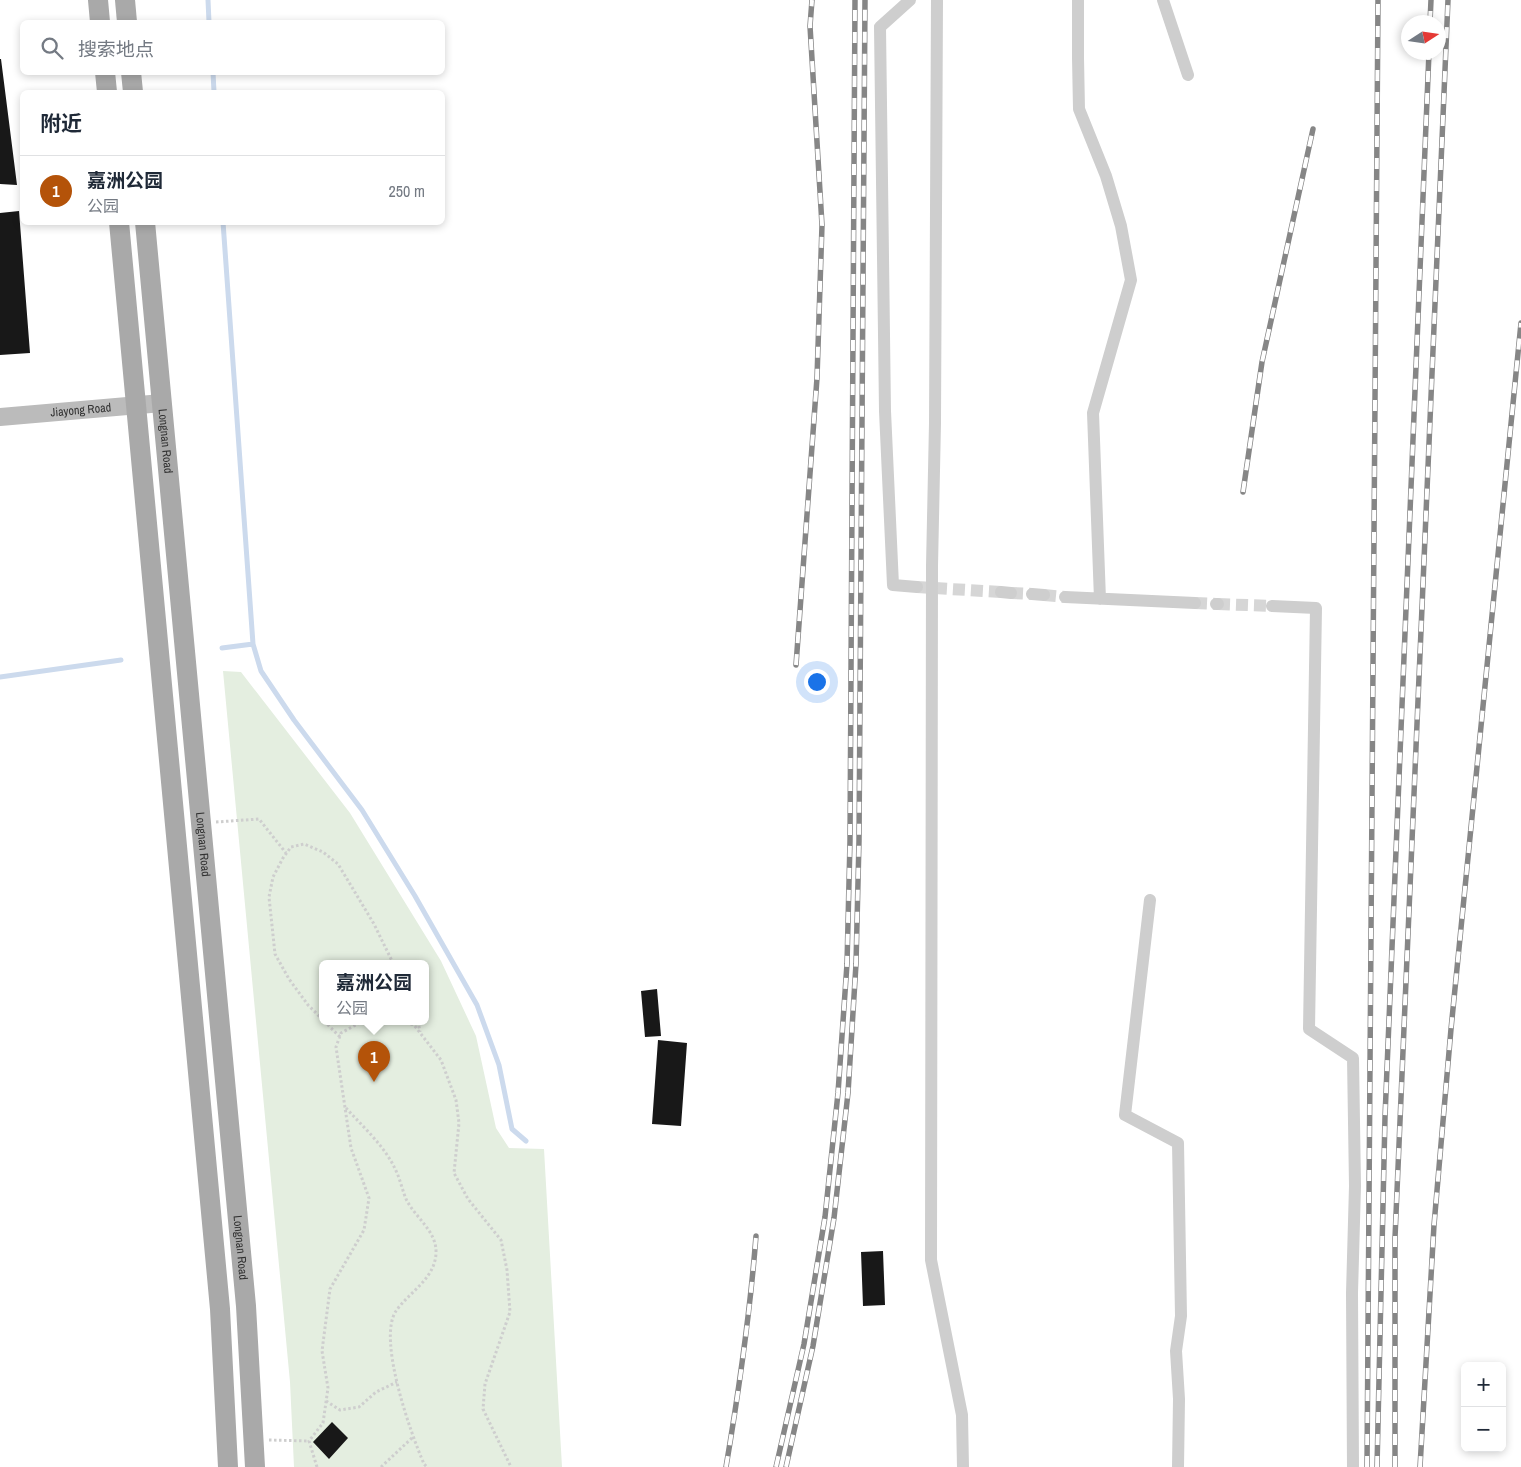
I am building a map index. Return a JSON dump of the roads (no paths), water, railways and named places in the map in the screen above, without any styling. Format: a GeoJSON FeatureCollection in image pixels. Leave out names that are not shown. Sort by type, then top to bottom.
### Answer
{"type":"FeatureCollection","features":[{"type":"Feature","properties":{"kind":"main road"},"geometry":{"type":"LineString","coordinates":[[98,0],[100,20]]}},
{"type":"Feature","properties":{"kind":"main road"},"geometry":{"type":"LineString","coordinates":[[124,0],[127,20]]}},
{"type":"Feature","properties":{"kind":"main road"},"geometry":{"type":"LineString","coordinates":[[105,75],[107,90]]}},
{"type":"Feature","properties":{"kind":"main road"},"geometry":{"type":"LineString","coordinates":[[131,75],[133,90]]}},
{"type":"Feature","properties":{"kind":"main road","name":"Longnan Road"},"geometry":{"type":"LineString","coordinates":[[119,225],[220,1309],[228,1467]]}},
{"type":"Feature","properties":{"kind":"main road","name":"Longnan Road"},"geometry":{"type":"LineString","coordinates":[[145,225],[246,1306],[254,1467]]}},
{"type":"Feature","properties":{"kind":"street"},"geometry":{"type":"LineString","coordinates":[[910,0],[880,27],[880,57],[885,411],[893,585],[917,587]]}},
{"type":"Feature","properties":{"kind":"street"},"geometry":{"type":"LineString","coordinates":[[937,0],[936,424],[932,566],[931,1260],[962,1415],[963,1467]]}},
{"type":"Feature","properties":{"kind":"street"},"geometry":{"type":"LineString","coordinates":[[1078,0],[1079,109],[1106,176],[1121,226],[1131,280],[1093,413],[1100,599]]}},
{"type":"Feature","properties":{"kind":"street"},"geometry":{"type":"LineString","coordinates":[[1163,0],[1188,75]]}},
{"type":"Feature","properties":{"kind":"street","name":"Jiayong Road"},"geometry":{"type":"LineString","coordinates":[[0,417],[162,403]]}},
{"type":"Feature","properties":{"kind":"street"},"geometry":{"type":"LineString","coordinates":[[1065,597],[1195,603]]}},
{"type":"Feature","properties":{"kind":"street"},"geometry":{"type":"LineString","coordinates":[[1272,606],[1316,608],[1309,1029],[1353,1058],[1355,1186],[1352,1293],[1353,1467]]}},
{"type":"Feature","properties":{"kind":"street"},"geometry":{"type":"LineString","coordinates":[[1150,900],[1125,1115],[1178,1143],[1181,1316],[1176,1351],[1179,1399],[1178,1467]]}},
{"type":"Feature","properties":{"kind":"waterway"},"geometry":{"type":"LineString","coordinates":[[208,0],[209,20]]}},
{"type":"Feature","properties":{"kind":"waterway"},"geometry":{"type":"LineString","coordinates":[[213,75],[214,90]]}},
{"type":"Feature","properties":{"kind":"waterway"},"geometry":{"type":"LineString","coordinates":[[222,648],[253,644],[223,225]]}},
{"type":"Feature","properties":{"kind":"waterway"},"geometry":{"type":"LineString","coordinates":[[253,644],[261,671],[294,720],[362,810],[415,896],[477,1005],[499,1065],[512,1129],[526,1141]]}},
{"type":"Feature","properties":{"kind":"waterway"},"geometry":{"type":"LineString","coordinates":[[0,677],[121,660]]}},
{"type":"Feature","properties":{"kind":"tunnel"},"geometry":{"type":"LineString","coordinates":[[917,587],[1001,592]]}},
{"type":"Feature","properties":{"kind":"tunnel"},"geometry":{"type":"LineString","coordinates":[[1011,593],[1032,594]]}},
{"type":"Feature","properties":{"kind":"tunnel"},"geometry":{"type":"LineString","coordinates":[[1044,595],[1065,597]]}},
{"type":"Feature","properties":{"kind":"tunnel"},"geometry":{"type":"LineString","coordinates":[[1195,603],[1216,604]]}},
{"type":"Feature","properties":{"kind":"tunnel"},"geometry":{"type":"LineString","coordinates":[[1218,604],[1272,606]]}},
{"type":"Feature","properties":{"kind":"railway"},"geometry":{"type":"LineString","coordinates":[[796,665],[817,378],[822,225],[810,26],[812,0]]}},
{"type":"Feature","properties":{"kind":"railway"},"geometry":{"type":"LineString","coordinates":[[776,1467],[804,1344],[825,1217],[838,1093],[847,964],[850,841],[855,0]]}},
{"type":"Feature","properties":{"kind":"railway"},"geometry":{"type":"LineString","coordinates":[[786,1467],[813,1346],[834,1218],[848,1093],[856,964],[859,841],[865,0]]}},
{"type":"Feature","properties":{"kind":"railway"},"geometry":{"type":"LineString","coordinates":[[1367,1467],[1378,0]]}},
{"type":"Feature","properties":{"kind":"railway"},"geometry":{"type":"LineString","coordinates":[[1430,15],[1431,0]]}},
{"type":"Feature","properties":{"kind":"railway"},"geometry":{"type":"LineString","coordinates":[[1395,1467],[1395,1238],[1448,0]]}},
{"type":"Feature","properties":{"kind":"railway"},"geometry":{"type":"LineString","coordinates":[[1377,1467],[1385,1117],[1429,60]]}},
{"type":"Feature","properties":{"kind":"railway"},"geometry":{"type":"LineString","coordinates":[[1243,492],[1262,362],[1313,129]]}},
{"type":"Feature","properties":{"kind":"railway"},"geometry":{"type":"LineString","coordinates":[[1420,1467],[1434,1225],[1451,1029],[1521,323]]}},
{"type":"Feature","properties":{"kind":"railway"},"geometry":{"type":"LineString","coordinates":[[726,1467],[744,1352],[756,1236]]}},
{"type":"Feature","properties":{"kind":"place","name":"嘉洲公园"},"geometry":{"type":"Point","coordinates":[374,1082]}}]}
